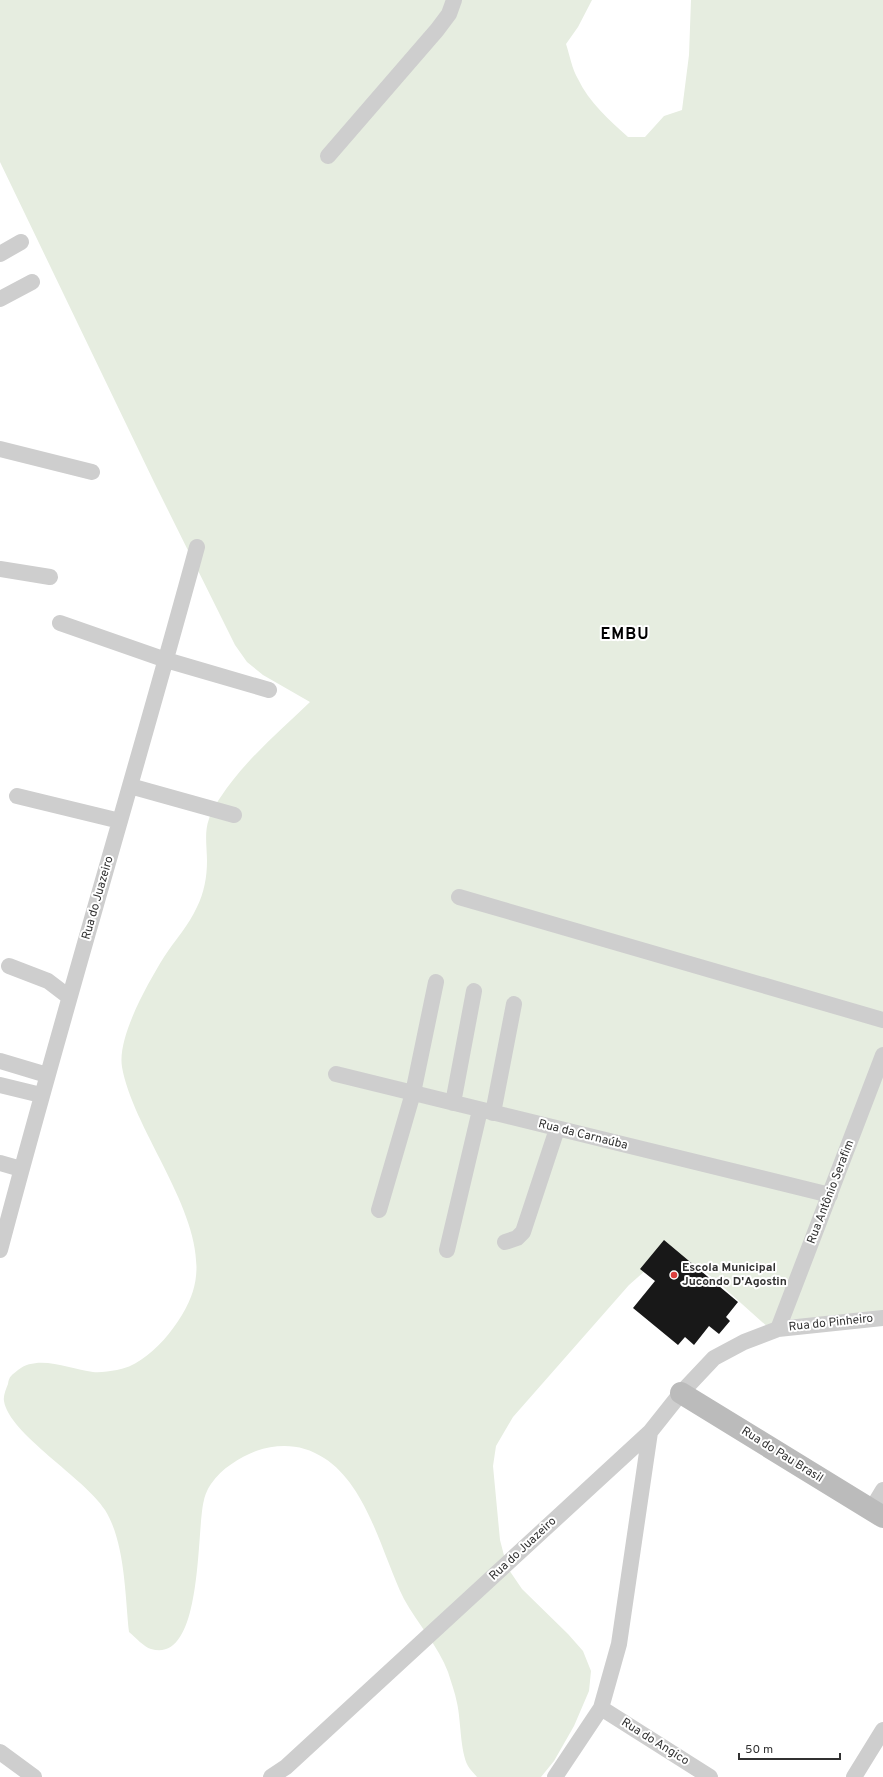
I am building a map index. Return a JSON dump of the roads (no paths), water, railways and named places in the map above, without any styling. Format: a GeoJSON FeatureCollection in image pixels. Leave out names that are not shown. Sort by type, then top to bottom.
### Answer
{"type":"FeatureCollection","features":[{"type":"Feature","properties":{"kind":"street"},"geometry":{"type":"LineString","coordinates":[[328,156],[437,30],[449,14],[454,0]]}},
{"type":"Feature","properties":{"kind":"street"},"geometry":{"type":"LineString","coordinates":[[0,254],[21,242]]}},
{"type":"Feature","properties":{"kind":"street"},"geometry":{"type":"LineString","coordinates":[[0,300],[32,282]]}},
{"type":"Feature","properties":{"kind":"street"},"geometry":{"type":"LineString","coordinates":[[0,449],[92,472]]}},
{"type":"Feature","properties":{"kind":"street","name":"Rua do Juazeiro"},"geometry":{"type":"LineString","coordinates":[[0,1250],[41,1095],[197,547]]}},
{"type":"Feature","properties":{"kind":"street"},"geometry":{"type":"LineString","coordinates":[[0,569],[50,577]]}},
{"type":"Feature","properties":{"kind":"street"},"geometry":{"type":"LineString","coordinates":[[60,623],[166,660],[269,690]]}},
{"type":"Feature","properties":{"kind":"street"},"geometry":{"type":"LineString","coordinates":[[130,786],[234,815]]}},
{"type":"Feature","properties":{"kind":"street"},"geometry":{"type":"LineString","coordinates":[[17,796],[120,821]]}},
{"type":"Feature","properties":{"kind":"street"},"geometry":{"type":"LineString","coordinates":[[459,898],[883,1020]]}},
{"type":"Feature","properties":{"kind":"street"},"geometry":{"type":"LineString","coordinates":[[10,966],[48,981],[70,997]]}},
{"type":"Feature","properties":{"kind":"street"},"geometry":{"type":"LineString","coordinates":[[379,1210],[413,1094],[436,982]]}},
{"type":"Feature","properties":{"kind":"street"},"geometry":{"type":"LineString","coordinates":[[453,1103],[474,991]]}},
{"type":"Feature","properties":{"kind":"street"},"geometry":{"type":"LineString","coordinates":[[447,1250],[514,1004]]}},
{"type":"Feature","properties":{"kind":"street","name":"Rua Antônio Serafim"},"geometry":{"type":"LineString","coordinates":[[778,1329],[883,1055]]}},
{"type":"Feature","properties":{"kind":"street"},"geometry":{"type":"LineString","coordinates":[[0,1061],[47,1075]]}},
{"type":"Feature","properties":{"kind":"street","name":"Rua da Carnaúba"},"geometry":{"type":"LineString","coordinates":[[336,1074],[413,1094],[830,1194]]}},
{"type":"Feature","properties":{"kind":"street"},"geometry":{"type":"LineString","coordinates":[[0,1085],[41,1095]]}},
{"type":"Feature","properties":{"kind":"street"},"geometry":{"type":"LineString","coordinates":[[505,1242],[517,1238],[523,1232],[557,1128]]}},
{"type":"Feature","properties":{"kind":"street"},"geometry":{"type":"LineString","coordinates":[[0,1163],[21,1169]]}},
{"type":"Feature","properties":{"kind":"street","name":"Rua do Pinheiro"},"geometry":{"type":"LineString","coordinates":[[778,1329],[883,1318]]}},
{"type":"Feature","properties":{"kind":"street","name":"Rua do Juazeiro"},"geometry":{"type":"LineString","coordinates":[[271,1777],[286,1767],[650,1432],[681,1393],[714,1358],[744,1342],[778,1329]]}},
{"type":"Feature","properties":{"kind":"street","name":"Rua do Pau Brasil"},"geometry":{"type":"LineString","coordinates":[[681,1393],[877,1513]]}},
{"type":"Feature","properties":{"kind":"street"},"geometry":{"type":"LineString","coordinates":[[555,1777],[600,1708],[619,1644],[650,1432]]}},
{"type":"Feature","properties":{"kind":"street"},"geometry":{"type":"LineString","coordinates":[[877,1513],[883,1490]]}},
{"type":"Feature","properties":{"kind":"street","name":"Rua do Angico"},"geometry":{"type":"LineString","coordinates":[[600,1708],[710,1777]]}},
{"type":"Feature","properties":{"kind":"street"},"geometry":{"type":"LineString","coordinates":[[854,1777],[883,1730]]}},
{"type":"Feature","properties":{"kind":"street"},"geometry":{"type":"LineString","coordinates":[[0,1752],[34,1777]]}},
{"type":"Feature","properties":{"kind":"place","name":"Escola Municipal Jucondo D'Agostin"},"geometry":{"type":"Point","coordinates":[674,1275]}},
{"type":"Feature","properties":{"kind":"district","name":"EMBU"},"geometry":{"type":"Point","coordinates":[625,635]}}]}
